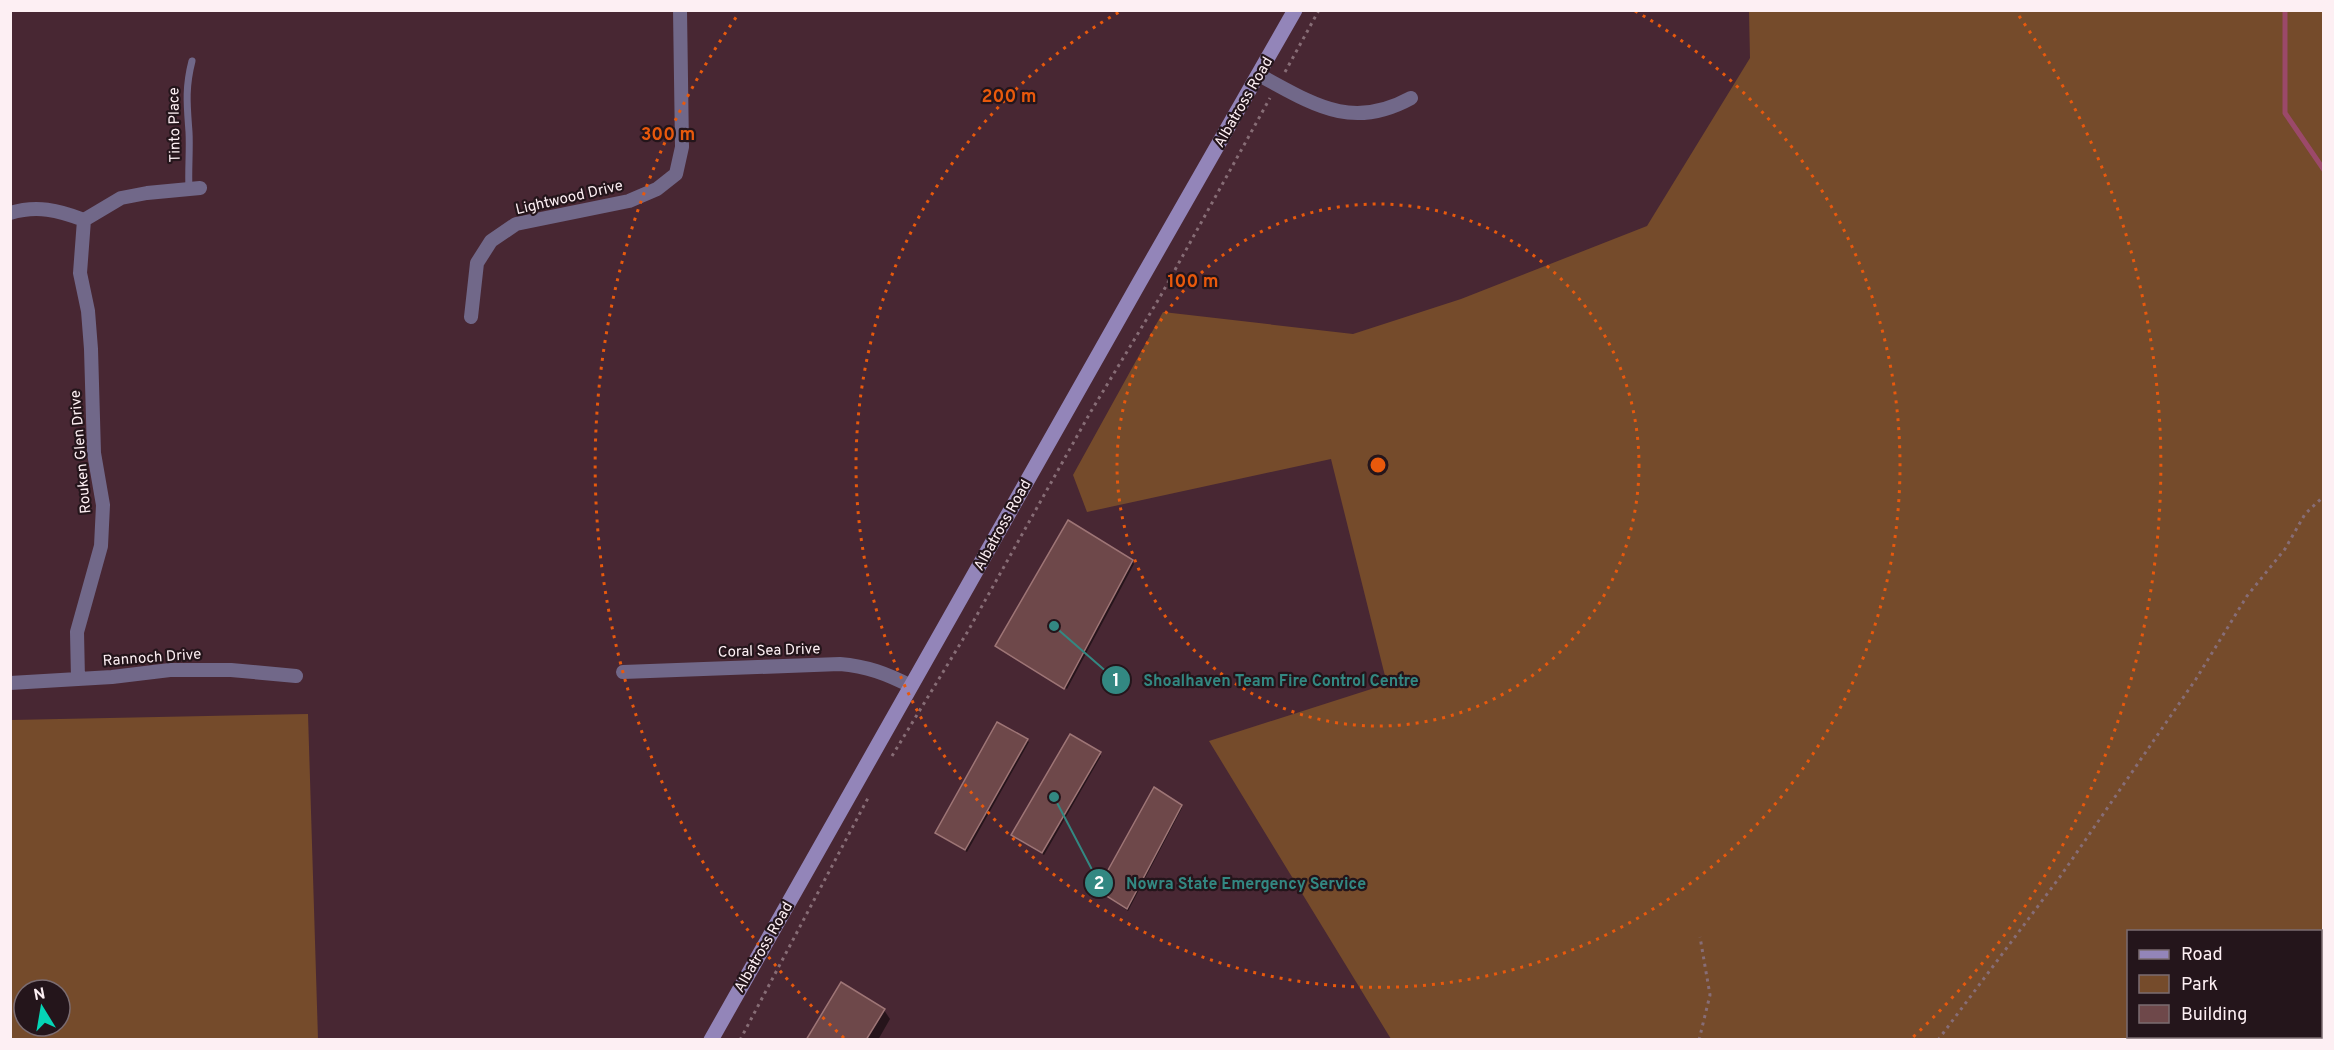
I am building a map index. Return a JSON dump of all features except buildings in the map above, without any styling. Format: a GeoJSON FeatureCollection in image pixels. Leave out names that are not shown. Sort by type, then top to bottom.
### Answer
{"type":"FeatureCollection","features":[{"type":"Feature","properties":{"kind":"main road","name":"Albatross Road"},"geometry":{"type":"LineString","coordinates":[[711,1040],[1138,283],[1295,10]]}},
{"type":"Feature","properties":{"kind":"street","name":"Lightwood Drive"},"geometry":{"type":"LineString","coordinates":[[471,317],[477,263],[491,242],[516,224],[629,201],[657,189],[676,174],[682,147],[680,10]]}},
{"type":"Feature","properties":{"kind":"street"},"geometry":{"type":"LineString","coordinates":[[1259,75],[1330,110],[1345,113],[1383,110],[1411,98]]}},
{"type":"Feature","properties":{"kind":"street"},"geometry":{"type":"LineString","coordinates":[[10,213],[43,208],[84,220],[121,198],[195,188]]}},
{"type":"Feature","properties":{"kind":"street","name":"Rouken Glen Drive"},"geometry":{"type":"LineString","coordinates":[[78,679],[77,632],[101,546],[103,505],[93,453],[91,349],[88,311],[80,273],[84,220]]}},
{"type":"Feature","properties":{"kind":"street","name":"Coral Sea Drive"},"geometry":{"type":"LineString","coordinates":[[623,672],[840,664],[862,666],[911,686]]}},
{"type":"Feature","properties":{"kind":"street","name":"Rannoch Drive"},"geometry":{"type":"LineString","coordinates":[[10,683],[170,670],[231,670],[296,676]]}},
{"type":"Feature","properties":{"kind":"lane","name":"Tinto Place"},"geometry":{"type":"LineString","coordinates":[[192,61],[186,83],[186,100],[195,188]]}},
{"type":"Feature","properties":{"kind":"path"},"geometry":{"type":"LineString","coordinates":[[889,760],[968,631],[1090,413],[1160,297],[1319,10]]}},
{"type":"Feature","properties":{"kind":"path"},"geometry":{"type":"LineString","coordinates":[[1938,1040],[2062,874],[2196,679],[2247,596],[2285,549],[2305,514],[2324,496]]}},
{"type":"Feature","properties":{"kind":"path"},"geometry":{"type":"LineString","coordinates":[[740,1040],[869,797]]}},
{"type":"Feature","properties":{"kind":"path"},"geometry":{"type":"LineString","coordinates":[[1699,1040],[1710,995],[1700,937]]}},
{"type":"Feature","properties":{"kind":"green space"},"geometry":{"type":"Polygon","coordinates":[[[1749,11],[2323,11],[2323,1039],[1391,1039],[1209,741],[1387,684],[1331,459],[1087,512],[1073,475],[1163,312],[1353,334],[1461,299],[1647,226],[1750,58],[1749,11]]]}},
{"type":"Feature","properties":{"kind":"green space"},"geometry":{"type":"Polygon","coordinates":[[[308,714],[318,1039],[11,1039],[11,720],[308,714]]]}},
{"type":"Feature","properties":{"kind":"waterway"},"geometry":{"type":"LineString","coordinates":[[2285,10],[2285,113],[2324,170]]}},
{"type":"Feature","properties":{"kind":"place","name":"Shoalhaven Team Fire Control Centre"},"geometry":{"type":"Point","coordinates":[1054,626]}},
{"type":"Feature","properties":{"kind":"place","name":"Nowra State Emergency Service"},"geometry":{"type":"Point","coordinates":[1054,797]}}]}
